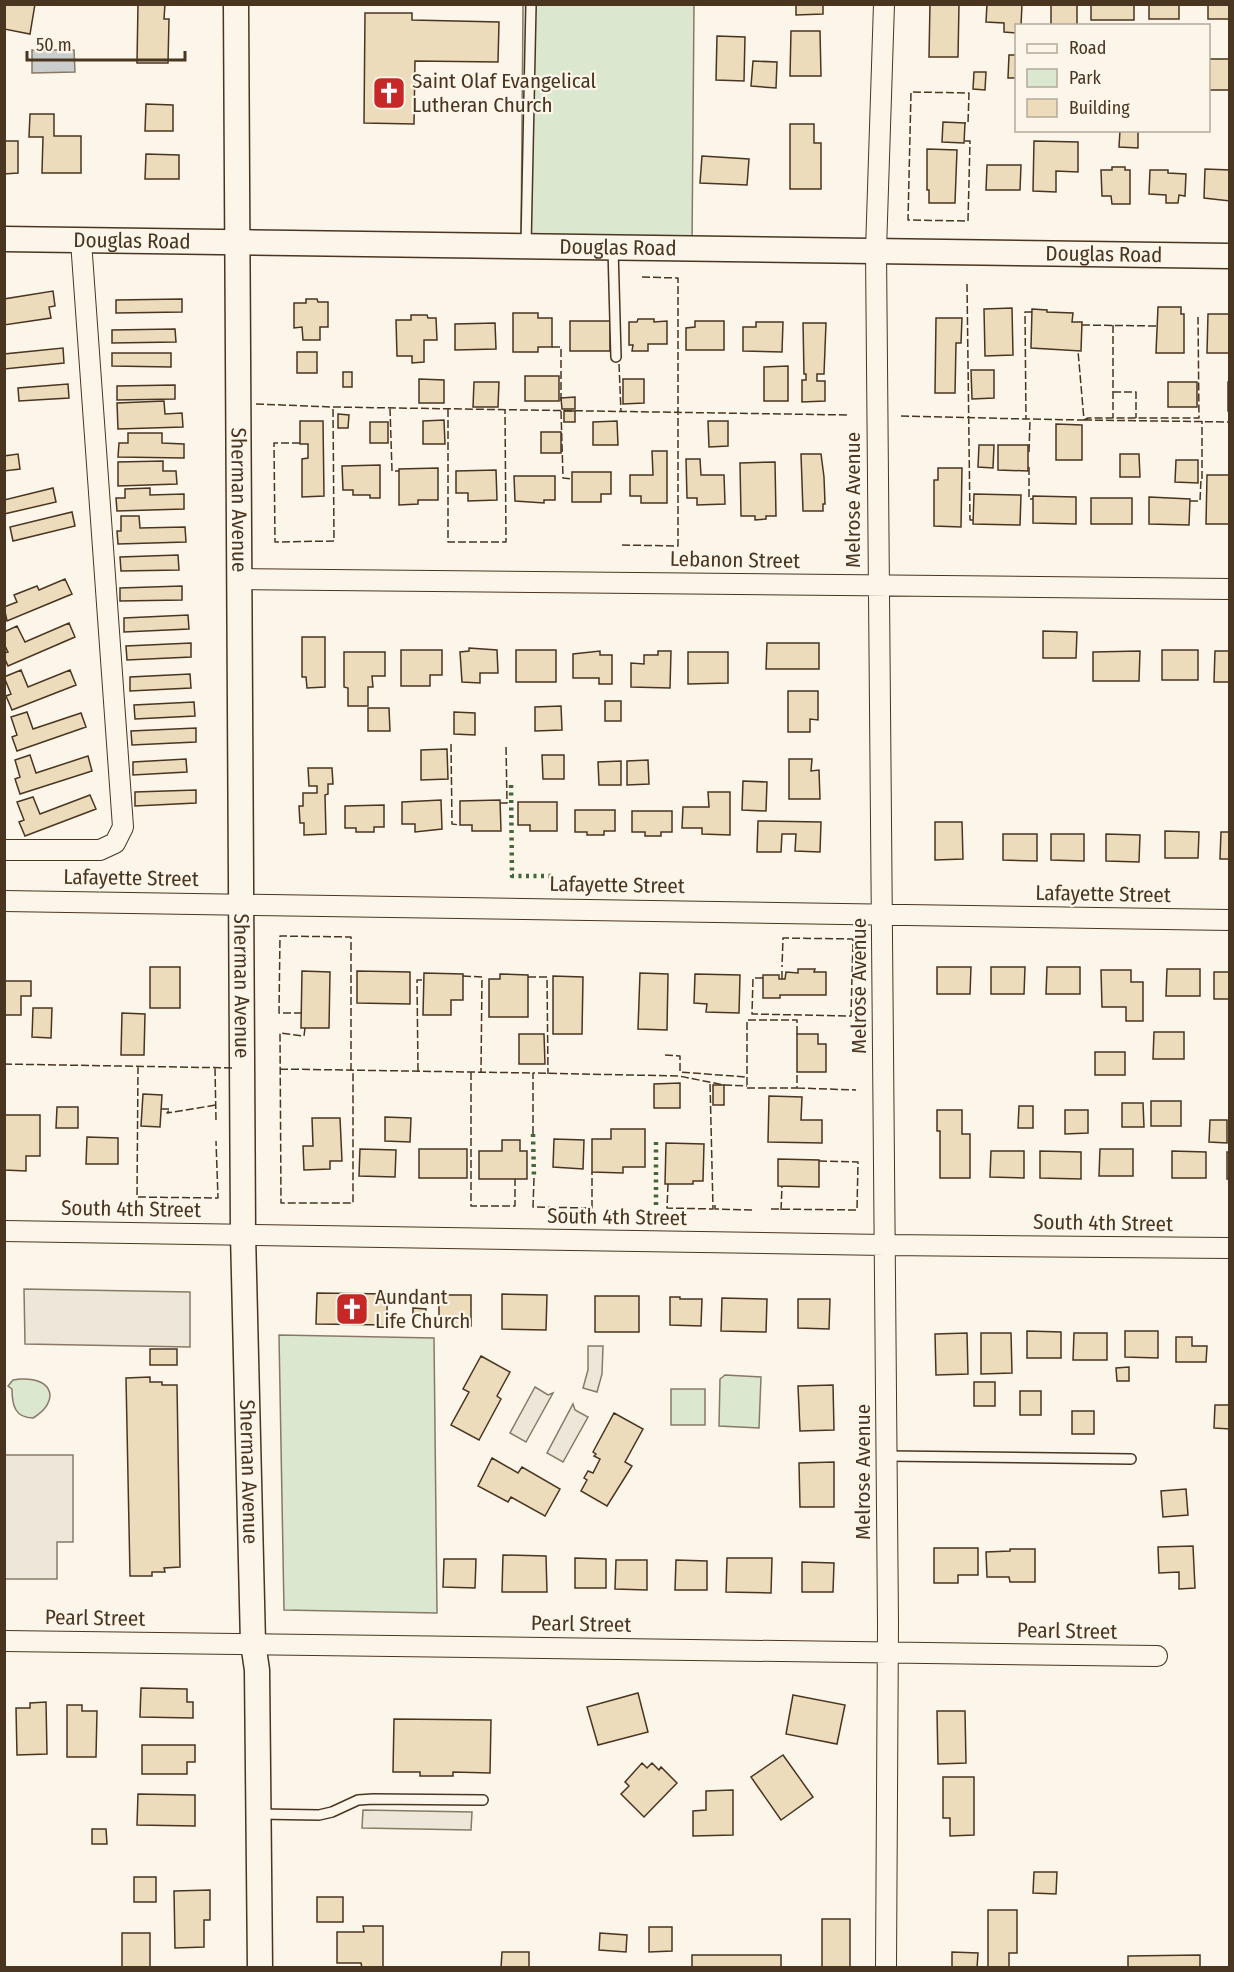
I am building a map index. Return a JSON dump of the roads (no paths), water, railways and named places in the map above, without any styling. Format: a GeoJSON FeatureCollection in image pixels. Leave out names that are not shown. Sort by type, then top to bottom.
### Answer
{"type":"FeatureCollection","features":[{"type":"Feature","properties":{"kind":"street","name":"Sherman Avenue"},"geometry":{"type":"LineString","coordinates":[[236,4],[243,1234],[253,1643],[257,1670],[260,1968]]}},
{"type":"Feature","properties":{"kind":"street","name":"Melrose Avenue"},"geometry":{"type":"LineString","coordinates":[[884,4],[876,250],[887,1456],[886,1968]]}},
{"type":"Feature","properties":{"kind":"street","name":"Douglas Road"},"geometry":{"type":"LineString","coordinates":[[4,239],[1230,256]]}},
{"type":"Feature","properties":{"kind":"street"},"geometry":{"type":"LineString","coordinates":[[4,850],[100,850],[115,843],[123,827],[81,241]]}},
{"type":"Feature","properties":{"kind":"street","name":"Lebanon Street"},"geometry":{"type":"LineString","coordinates":[[241,579],[1230,589]]}},
{"type":"Feature","properties":{"kind":"street","name":"Lafayette Street"},"geometry":{"type":"LineString","coordinates":[[4,901],[1230,920]]}},
{"type":"Feature","properties":{"kind":"street","name":"South 4th Street"},"geometry":{"type":"LineString","coordinates":[[4,1231],[1230,1248]]}},
{"type":"Feature","properties":{"kind":"street","name":"Pearl Street"},"geometry":{"type":"LineString","coordinates":[[4,1641],[1157,1656]]}},
{"type":"Feature","properties":{"kind":"lane"},"geometry":{"type":"LineString","coordinates":[[526,247],[531,4]]}},
{"type":"Feature","properties":{"kind":"lane"},"geometry":{"type":"LineString","coordinates":[[613,248],[616,357]]}},
{"type":"Feature","properties":{"kind":"lane"},"geometry":{"type":"LineString","coordinates":[[887,1456],[1131,1459]]}},
{"type":"Feature","properties":{"kind":"lane"},"geometry":{"type":"LineString","coordinates":[[259,1814],[319,1815],[332,1812],[358,1800],[373,1799],[483,1800]]}},
{"type":"Feature","properties":{"kind":"place","name":"Saint Olaf Evangelical Lutheran Church"},"geometry":{"type":"Point","coordinates":[389,93]}},
{"type":"Feature","properties":{"kind":"place","name":"Aundant Life Church"},"geometry":{"type":"Point","coordinates":[352,1309]}}]}
